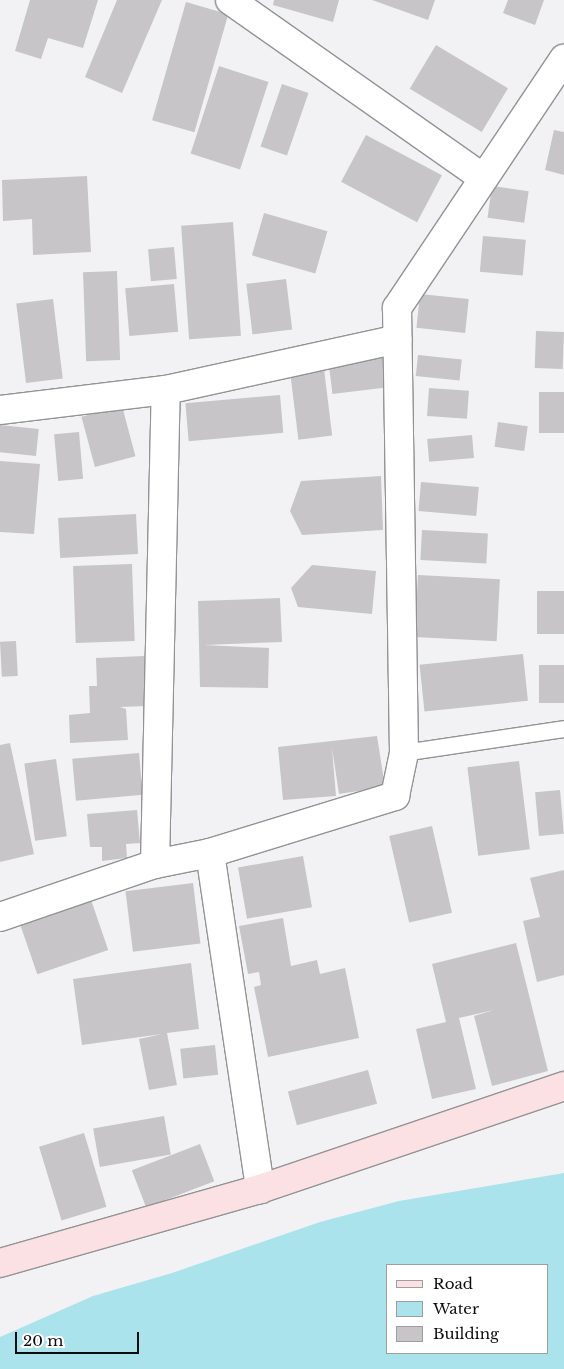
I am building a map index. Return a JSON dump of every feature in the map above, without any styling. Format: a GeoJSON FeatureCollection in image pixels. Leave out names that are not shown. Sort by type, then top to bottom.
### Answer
{"type":"FeatureCollection","features":[{"type":"Feature","properties":{"kind":"street"},"geometry":{"type":"LineString","coordinates":[[230,0],[482,177]]}},
{"type":"Feature","properties":{"kind":"street"},"geometry":{"type":"LineString","coordinates":[[0,917],[155,864],[210,853],[395,796],[404,753],[397,308],[482,177],[564,59]]}},
{"type":"Feature","properties":{"kind":"street"},"geometry":{"type":"LineString","coordinates":[[0,410],[166,390],[397,339]]}},
{"type":"Feature","properties":{"kind":"street"},"geometry":{"type":"LineString","coordinates":[[155,864],[166,390]]}},
{"type":"Feature","properties":{"kind":"street"},"geometry":{"type":"LineString","coordinates":[[210,853],[260,1189]]}},
{"type":"Feature","properties":{"kind":"street"},"geometry":{"type":"LineString","coordinates":[[0,1263],[260,1189],[564,1086]]}},
{"type":"Feature","properties":{"kind":"lane"},"geometry":{"type":"LineString","coordinates":[[404,753],[564,729]]}},
{"type":"Feature","properties":{"kind":"water"},"geometry":{"type":"Polygon","coordinates":[[[564,1173],[564,1369],[0,1369],[0,1337],[93,1296],[172,1273],[320,1222],[399,1201],[564,1173]]]}},
{"type":"Feature","properties":{"kind":"building"},"geometry":{"type":"Polygon","coordinates":[[[30,0],[98,0],[83,48],[48,38],[41,59],[15,51],[30,0]]]}},
{"type":"Feature","properties":{"kind":"building"},"geometry":{"type":"Polygon","coordinates":[[[117,0],[162,0],[122,93],[85,77],[117,0]]]}},
{"type":"Feature","properties":{"kind":"building"},"geometry":{"type":"Polygon","coordinates":[[[274,0],[339,0],[333,22],[273,5],[274,0]]]}},
{"type":"Feature","properties":{"kind":"building"},"geometry":{"type":"Polygon","coordinates":[[[372,0],[435,0],[428,20],[372,0]]]}},
{"type":"Feature","properties":{"kind":"building"},"geometry":{"type":"Polygon","coordinates":[[[508,0],[544,0],[535,25],[503,13],[508,0]]]}},
{"type":"Feature","properties":{"kind":"building"},"geometry":{"type":"Polygon","coordinates":[[[186,2],[228,14],[194,132],[152,120],[186,2]]]}},
{"type":"Feature","properties":{"kind":"building"},"geometry":{"type":"Polygon","coordinates":[[[436,45],[508,88],[482,132],[410,89],[436,45]]]}},
{"type":"Feature","properties":{"kind":"building"},"geometry":{"type":"Polygon","coordinates":[[[219,66],[268,82],[240,170],[191,153],[219,66]]]}},
{"type":"Feature","properties":{"kind":"building"},"geometry":{"type":"Polygon","coordinates":[[[282,84],[308,93],[287,156],[261,146],[282,84]]]}},
{"type":"Feature","properties":{"kind":"building"},"geometry":{"type":"Polygon","coordinates":[[[554,130],[564,132],[564,175],[545,170],[554,130]]]}},
{"type":"Feature","properties":{"kind":"building"},"geometry":{"type":"Polygon","coordinates":[[[366,135],[442,175],[417,222],[341,182],[366,135]]]}},
{"type":"Feature","properties":{"kind":"building"},"geometry":{"type":"Polygon","coordinates":[[[87,176],[91,252],[33,255],[32,219],[3,221],[2,180],[87,176]]]}},
{"type":"Feature","properties":{"kind":"building"},"geometry":{"type":"Polygon","coordinates":[[[492,186],[529,191],[524,223],[488,218],[492,186]]]}},
{"type":"Feature","properties":{"kind":"building"},"geometry":{"type":"Polygon","coordinates":[[[264,213],[327,231],[315,273],[252,255],[264,213]]]}},
{"type":"Feature","properties":{"kind":"building"},"geometry":{"type":"Polygon","coordinates":[[[233,222],[241,336],[189,339],[181,226],[233,222]]]}},
{"type":"Feature","properties":{"kind":"building"},"geometry":{"type":"Polygon","coordinates":[[[483,236],[526,240],[523,276],[480,272],[483,236]]]}},
{"type":"Feature","properties":{"kind":"building"},"geometry":{"type":"Polygon","coordinates":[[[174,247],[177,279],[151,281],[148,249],[174,247]]]}},
{"type":"Feature","properties":{"kind":"building"},"geometry":{"type":"Polygon","coordinates":[[[117,271],[120,360],[86,361],[83,272],[117,271]]]}},
{"type":"Feature","properties":{"kind":"building"},"geometry":{"type":"Polygon","coordinates":[[[286,279],[292,330],[253,334],[246,284],[286,279]]]}},
{"type":"Feature","properties":{"kind":"building"},"geometry":{"type":"Polygon","coordinates":[[[174,284],[178,332],[129,336],[125,288],[174,284]]]}},
{"type":"Feature","properties":{"kind":"building"},"geometry":{"type":"Polygon","coordinates":[[[420,294],[469,299],[465,333],[416,328],[420,294]]]}},
{"type":"Feature","properties":{"kind":"building"},"geometry":{"type":"Polygon","coordinates":[[[53,299],[63,378],[26,383],[16,304],[53,299]]]}},
{"type":"Feature","properties":{"kind":"building"},"geometry":{"type":"Polygon","coordinates":[[[536,331],[564,332],[563,369],[535,368],[536,331]]]}},
{"type":"Feature","properties":{"kind":"building"},"geometry":{"type":"Polygon","coordinates":[[[388,354],[392,387],[332,394],[328,361],[388,354]]]}},
{"type":"Feature","properties":{"kind":"building"},"geometry":{"type":"Polygon","coordinates":[[[418,355],[462,360],[460,380],[416,376],[418,355]]]}},
{"type":"Feature","properties":{"kind":"building"},"geometry":{"type":"Polygon","coordinates":[[[324,369],[332,436],[298,440],[290,373],[324,369]]]}},
{"type":"Feature","properties":{"kind":"building"},"geometry":{"type":"Polygon","coordinates":[[[429,388],[469,391],[467,419],[427,416],[429,388]]]}},
{"type":"Feature","properties":{"kind":"building"},"geometry":{"type":"Polygon","coordinates":[[[539,392],[564,392],[564,433],[539,433],[539,392]]]}},
{"type":"Feature","properties":{"kind":"building"},"geometry":{"type":"Polygon","coordinates":[[[280,395],[283,433],[189,441],[185,403],[280,395]]]}},
{"type":"Feature","properties":{"kind":"building"},"geometry":{"type":"Polygon","coordinates":[[[122,406],[135,456],[95,467],[81,417],[122,406]]]}},
{"type":"Feature","properties":{"kind":"building"},"geometry":{"type":"Polygon","coordinates":[[[498,422],[528,426],[524,451],[495,447],[498,422]]]}},
{"type":"Feature","properties":{"kind":"building"},"geometry":{"type":"Polygon","coordinates":[[[0,425],[39,429],[36,456],[0,452],[0,425]]]}},
{"type":"Feature","properties":{"kind":"building"},"geometry":{"type":"Polygon","coordinates":[[[79,432],[83,479],[58,481],[54,434],[79,432]]]}},
{"type":"Feature","properties":{"kind":"building"},"geometry":{"type":"Polygon","coordinates":[[[472,435],[474,458],[429,462],[427,439],[472,435]]]}},
{"type":"Feature","properties":{"kind":"building"},"geometry":{"type":"Polygon","coordinates":[[[0,461],[40,464],[34,534],[0,532],[0,461]]]}},
{"type":"Feature","properties":{"kind":"building"},"geometry":{"type":"Polygon","coordinates":[[[381,476],[383,530],[302,535],[290,511],[301,481],[381,476]]]}},
{"type":"Feature","properties":{"kind":"building"},"geometry":{"type":"Polygon","coordinates":[[[421,482],[479,487],[476,516],[418,511],[421,482]]]}},
{"type":"Feature","properties":{"kind":"building"},"geometry":{"type":"Polygon","coordinates":[[[136,514],[138,554],[60,558],[58,518],[136,514]]]}},
{"type":"Feature","properties":{"kind":"building"},"geometry":{"type":"Polygon","coordinates":[[[422,530],[488,533],[486,563],[420,560],[422,530]]]}},
{"type":"Feature","properties":{"kind":"building"},"geometry":{"type":"Polygon","coordinates":[[[132,564],[135,641],[76,643],[73,566],[132,564]]]}},
{"type":"Feature","properties":{"kind":"building"},"geometry":{"type":"Polygon","coordinates":[[[312,565],[376,571],[372,614],[298,607],[291,588],[312,565]]]}},
{"type":"Feature","properties":{"kind":"building"},"geometry":{"type":"Polygon","coordinates":[[[418,575],[500,579],[497,641],[415,637],[418,575]]]}},
{"type":"Feature","properties":{"kind":"building"},"geometry":{"type":"Polygon","coordinates":[[[537,591],[564,591],[564,634],[537,634],[537,591]]]}},
{"type":"Feature","properties":{"kind":"building"},"geometry":{"type":"Polygon","coordinates":[[[280,598],[282,642],[204,645],[269,648],[268,688],[200,687],[198,601],[280,598]]]}},
{"type":"Feature","properties":{"kind":"building"},"geometry":{"type":"Polygon","coordinates":[[[16,641],[18,676],[2,677],[0,642],[16,641]]]}},
{"type":"Feature","properties":{"kind":"building"},"geometry":{"type":"Polygon","coordinates":[[[523,654],[528,701],[424,712],[420,665],[523,654]]]}},
{"type":"Feature","properties":{"kind":"building"},"geometry":{"type":"Polygon","coordinates":[[[144,656],[146,706],[120,707],[126,709],[128,740],[70,743],[69,715],[90,713],[89,686],[97,686],[96,658],[144,656]]]}},
{"type":"Feature","properties":{"kind":"building"},"geometry":{"type":"Polygon","coordinates":[[[539,665],[564,665],[564,703],[539,703],[539,665]]]}},
{"type":"Feature","properties":{"kind":"building"},"geometry":{"type":"Polygon","coordinates":[[[377,736],[385,787],[339,794],[332,748],[336,796],[283,800],[278,747],[377,736]]]}},
{"type":"Feature","properties":{"kind":"building"},"geometry":{"type":"Polygon","coordinates":[[[10,743],[34,854],[0,862],[0,745],[10,743]]]}},
{"type":"Feature","properties":{"kind":"building"},"geometry":{"type":"Polygon","coordinates":[[[139,753],[143,795],[76,801],[72,759],[139,753]]]}},
{"type":"Feature","properties":{"kind":"building"},"geometry":{"type":"Polygon","coordinates":[[[56,759],[67,836],[35,841],[24,763],[56,759]]]}},
{"type":"Feature","properties":{"kind":"building"},"geometry":{"type":"Polygon","coordinates":[[[519,761],[530,849],[478,856],[467,767],[519,761]]]}},
{"type":"Feature","properties":{"kind":"building"},"geometry":{"type":"Polygon","coordinates":[[[560,790],[564,834],[539,836],[535,792],[560,790]]]}},
{"type":"Feature","properties":{"kind":"building"},"geometry":{"type":"Polygon","coordinates":[[[137,810],[140,843],[126,844],[127,858],[102,861],[102,847],[90,847],[87,814],[137,810]]]}},
{"type":"Feature","properties":{"kind":"building"},"geometry":{"type":"Polygon","coordinates":[[[432,826],[452,913],[409,923],[389,836],[432,826]]]}},
{"type":"Feature","properties":{"kind":"building"},"geometry":{"type":"Polygon","coordinates":[[[303,856],[312,907],[247,919],[238,867],[303,856]]]}},
{"type":"Feature","properties":{"kind":"building"},"geometry":{"type":"Polygon","coordinates":[[[564,870],[564,975],[537,982],[523,921],[540,917],[530,878],[564,870]]]}},
{"type":"Feature","properties":{"kind":"building"},"geometry":{"type":"Polygon","coordinates":[[[193,883],[200,944],[133,952],[126,891],[193,883]]]}},
{"type":"Feature","properties":{"kind":"building"},"geometry":{"type":"Polygon","coordinates":[[[90,897],[108,950],[37,974],[19,921],[90,897]]]}},
{"type":"Feature","properties":{"kind":"building"},"geometry":{"type":"Polygon","coordinates":[[[283,918],[291,966],[317,960],[320,974],[345,968],[359,1038],[268,1057],[254,987],[261,985],[259,972],[248,974],[239,926],[283,918]]]}},
{"type":"Feature","properties":{"kind":"building"},"geometry":{"type":"Polygon","coordinates":[[[516,943],[548,1071],[492,1086],[474,1016],[494,1010],[459,1018],[476,1089],[432,1099],[416,1029],[446,1022],[432,964],[516,943]]]}},
{"type":"Feature","properties":{"kind":"building"},"geometry":{"type":"Polygon","coordinates":[[[191,963],[199,1029],[167,1033],[177,1085],[149,1090],[139,1039],[162,1034],[82,1045],[73,979],[191,963]]]}},
{"type":"Feature","properties":{"kind":"building"},"geometry":{"type":"Polygon","coordinates":[[[215,1045],[218,1075],[183,1078],[180,1049],[215,1045]]]}},
{"type":"Feature","properties":{"kind":"building"},"geometry":{"type":"Polygon","coordinates":[[[368,1070],[377,1104],[297,1125],[288,1091],[368,1070]]]}},
{"type":"Feature","properties":{"kind":"building"},"geometry":{"type":"Polygon","coordinates":[[[164,1116],[171,1154],[100,1167],[93,1129],[164,1116]]]}},
{"type":"Feature","properties":{"kind":"building"},"geometry":{"type":"Polygon","coordinates":[[[84,1133],[107,1207],[62,1220],[39,1147],[84,1133]]]}},
{"type":"Feature","properties":{"kind":"building"},"geometry":{"type":"Polygon","coordinates":[[[200,1144],[214,1181],[146,1208],[132,1170],[200,1144]]]}}]}
